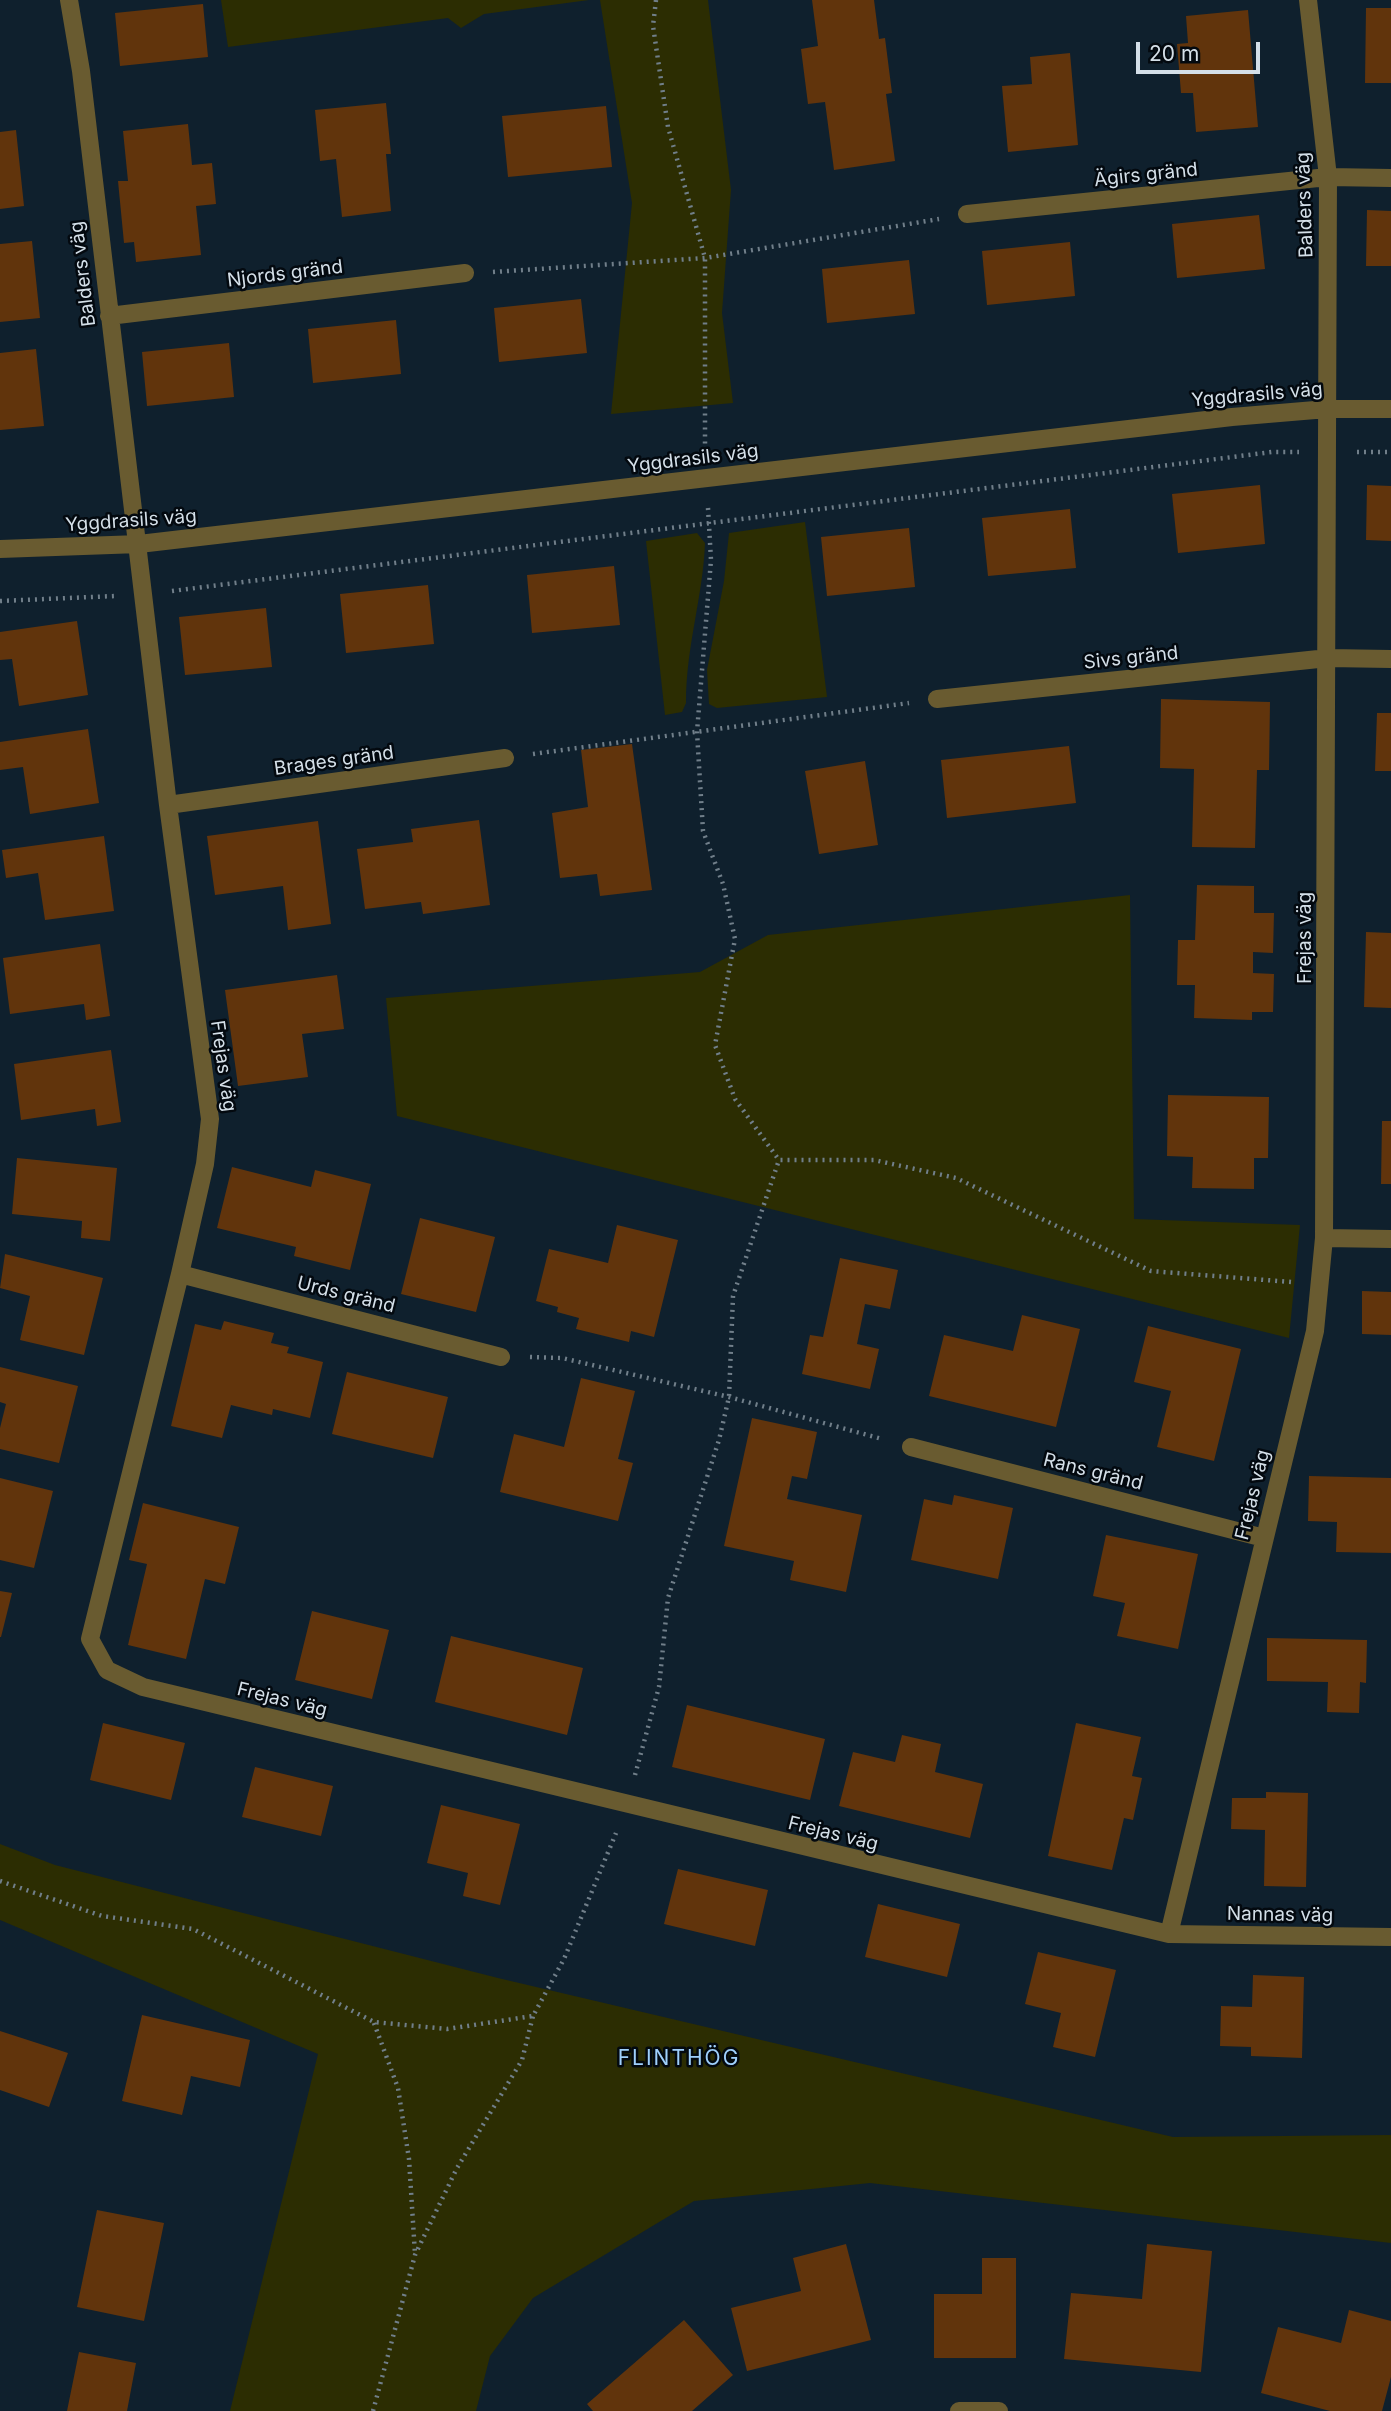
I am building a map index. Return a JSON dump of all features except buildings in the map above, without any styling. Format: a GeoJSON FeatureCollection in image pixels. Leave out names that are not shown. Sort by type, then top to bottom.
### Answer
{"type":"FeatureCollection","features":[{"type":"Feature","properties":{"kind":"street","name":"Balders väg"},"geometry":{"type":"LineString","coordinates":[[69,0],[139,544]]}},
{"type":"Feature","properties":{"kind":"street","name":"Balders väg"},"geometry":{"type":"LineString","coordinates":[[1308,0],[1328,177],[1326,409]]}},
{"type":"Feature","properties":{"kind":"street","name":"Ägirs gränd"},"geometry":{"type":"LineString","coordinates":[[967,214],[1328,177],[1391,178]]}},
{"type":"Feature","properties":{"kind":"street","name":"Njords gränd"},"geometry":{"type":"LineString","coordinates":[[109,316],[465,273]]}},
{"type":"Feature","properties":{"kind":"street","name":"Yggdrasils väg"},"geometry":{"type":"LineString","coordinates":[[0,549],[139,544],[1232,416],[1326,409],[1391,409]]}},
{"type":"Feature","properties":{"kind":"street","name":"Frejas väg"},"geometry":{"type":"LineString","coordinates":[[139,544],[168,805],[210,1119],[205,1164],[180,1274],[90,1639],[107,1670],[143,1688],[1169,1934],[1315,1331],[1324,1238],[1328,658],[1326,409]]}},
{"type":"Feature","properties":{"kind":"street"},"geometry":{"type":"LineString","coordinates":[[1328,658],[1391,659]]}},
{"type":"Feature","properties":{"kind":"street","name":"Sivs gränd"},"geometry":{"type":"LineString","coordinates":[[937,699],[1328,658]]}},
{"type":"Feature","properties":{"kind":"street","name":"Brages gränd"},"geometry":{"type":"LineString","coordinates":[[168,805],[505,758]]}},
{"type":"Feature","properties":{"kind":"street"},"geometry":{"type":"LineString","coordinates":[[1324,1238],[1391,1239]]}},
{"type":"Feature","properties":{"kind":"street","name":"Urds gränd"},"geometry":{"type":"LineString","coordinates":[[180,1274],[502,1357]]}},
{"type":"Feature","properties":{"kind":"street","name":"Rans gränd"},"geometry":{"type":"LineString","coordinates":[[911,1447],[1264,1538]]}},
{"type":"Feature","properties":{"kind":"street","name":"Nannas väg"},"geometry":{"type":"LineString","coordinates":[[1169,1934],[1391,1937]]}},
{"type":"Feature","properties":{"kind":"street"},"geometry":{"type":"LineString","coordinates":[[958,2411],[999,2411]]}},
{"type":"Feature","properties":{"kind":"path"},"geometry":{"type":"LineString","coordinates":[[656,0],[653,26],[668,127],[705,258],[705,479],[711,560],[697,732],[703,831],[723,884],[735,939],[715,1045],[735,1099],[779,1160]]}},
{"type":"Feature","properties":{"kind":"path"},"geometry":{"type":"LineString","coordinates":[[465,273],[705,258],[967,214]]}},
{"type":"Feature","properties":{"kind":"path"},"geometry":{"type":"LineString","coordinates":[[0,601],[145,594],[1272,453],[1391,453]]}},
{"type":"Feature","properties":{"kind":"path"},"geometry":{"type":"LineString","coordinates":[[505,758],[937,699]]}},
{"type":"Feature","properties":{"kind":"path"},"geometry":{"type":"LineString","coordinates":[[779,1160],[874,1160],[956,1178],[1151,1271],[1318,1284]]}},
{"type":"Feature","properties":{"kind":"path"},"geometry":{"type":"LineString","coordinates":[[373,2411],[415,2255],[457,2168],[522,2060],[533,2016],[564,1959],[627,1805],[659,1687],[668,1598],[719,1440],[729,1397],[733,1296],[779,1160]]}},
{"type":"Feature","properties":{"kind":"path"},"geometry":{"type":"LineString","coordinates":[[502,1357],[562,1358],[729,1397],[911,1447]]}},
{"type":"Feature","properties":{"kind":"path"},"geometry":{"type":"LineString","coordinates":[[0,1881],[102,1916],[193,1929],[374,2022],[447,2029],[533,2016]]}},
{"type":"Feature","properties":{"kind":"path"},"geometry":{"type":"LineString","coordinates":[[374,2022],[398,2088],[409,2159],[415,2255]]}},
{"type":"Feature","properties":{"kind":"shaded area"},"geometry":{"type":"Polygon","coordinates":[[[221,0],[589,0],[484,14],[461,28],[448,18],[228,47],[221,0]]]}},
{"type":"Feature","properties":{"kind":"shaded area"},"geometry":{"type":"Polygon","coordinates":[[[600,0],[708,0],[731,190],[722,313],[733,403],[611,414],[632,203],[600,0]]]}},
{"type":"Feature","properties":{"kind":"shaded area"},"geometry":{"type":"Polygon","coordinates":[[[805,522],[827,697],[717,708],[709,704],[707,670],[724,581],[729,533],[805,522]]]}},
{"type":"Feature","properties":{"kind":"shaded area"},"geometry":{"type":"Polygon","coordinates":[[[697,533],[705,543],[704,563],[689,662],[686,703],[682,712],[665,715],[646,541],[697,533]]]}},
{"type":"Feature","properties":{"kind":"shaded area"},"geometry":{"type":"Polygon","coordinates":[[[1130,895],[1134,1219],[1300,1225],[1289,1338],[397,1116],[386,998],[700,972],[768,935],[1130,895]]]}},
{"type":"Feature","properties":{"kind":"shaded area"},"geometry":{"type":"Polygon","coordinates":[[[0,1844],[55,1865],[498,1978],[1173,2137],[1391,2135],[1391,2243],[870,2183],[694,2201],[533,2298],[490,2356],[476,2411],[230,2411],[318,2054],[0,1920],[0,1844]]]}},
{"type":"Feature","properties":{"kind":"district","name":"FLINTHÖG"},"geometry":{"type":"Point","coordinates":[679,2059]}}]}
